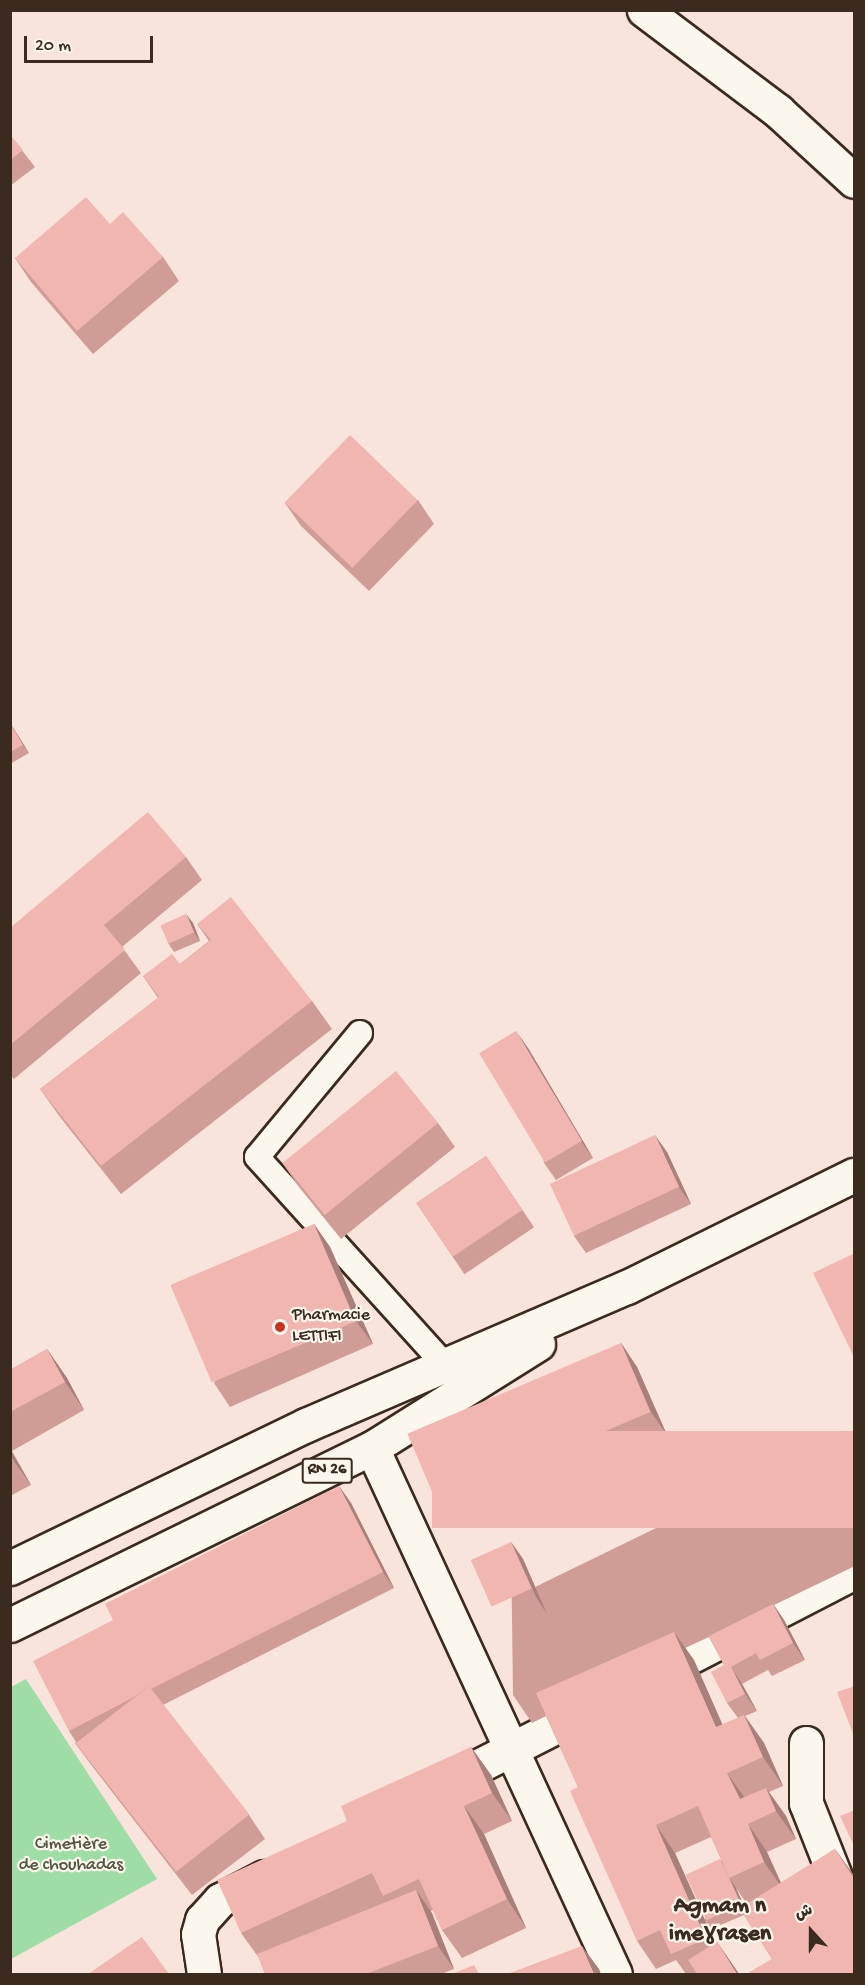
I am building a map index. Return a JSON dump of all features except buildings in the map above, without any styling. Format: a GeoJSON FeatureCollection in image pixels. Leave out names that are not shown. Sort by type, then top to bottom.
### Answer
{"type":"FeatureCollection","features":[{"type":"Feature","properties":{"kind":"street"},"geometry":{"type":"LineString","coordinates":[[644,10],[778,111],[855,181]]}},
{"type":"Feature","properties":{"kind":"street","name":"RN 26"},"geometry":{"type":"LineString","coordinates":[[10,1568],[306,1425],[627,1287],[855,1174]]}},
{"type":"Feature","properties":{"kind":"street","name":"RN 26"},"geometry":{"type":"LineString","coordinates":[[10,1625],[372,1449],[627,1287]]}},
{"type":"Feature","properties":{"kind":"street"},"geometry":{"type":"LineString","coordinates":[[372,1449],[615,1974]]}},
{"type":"Feature","properties":{"kind":"street"},"geometry":{"type":"LineString","coordinates":[[418,1797],[855,1572]]}},
{"type":"Feature","properties":{"kind":"street"},"geometry":{"type":"LineString","coordinates":[[806,1743],[806,1803],[855,1924]]}},
{"type":"Feature","properties":{"kind":"street"},"geometry":{"type":"LineString","coordinates":[[204,1974],[198,1934],[202,1920],[220,1900],[293,1862]]}},
{"type":"Feature","properties":{"kind":"lane"},"geometry":{"type":"LineString","coordinates":[[360,1033],[257,1157],[446,1366]]}},
{"type":"Feature","properties":{"kind":"green space","name":"Cimetière de chouhadas"},"geometry":{"type":"Polygon","coordinates":[[[26,1679],[157,1879],[11,1959],[11,1687],[26,1679]]]}},
{"type":"Feature","properties":{"kind":"place","name":"Pharmacie LETTIFI"},"geometry":{"type":"Point","coordinates":[280,1327]}},
{"type":"Feature","properties":{"kind":"district","name":"Agmam n imeɣrasen"},"geometry":{"type":"Point","coordinates":[720,1921]}}]}
